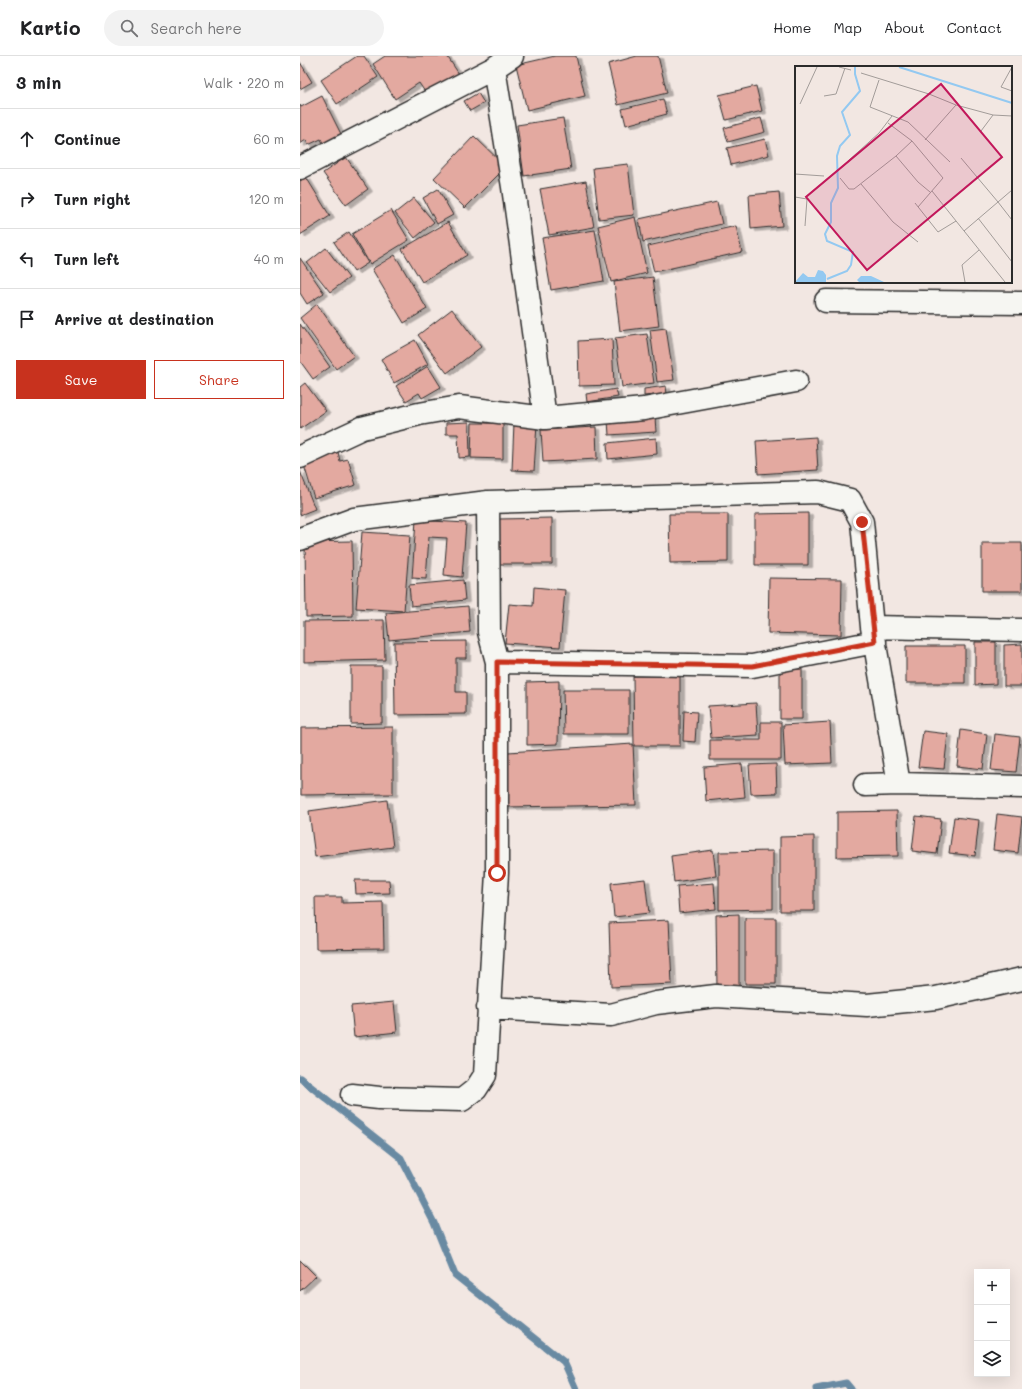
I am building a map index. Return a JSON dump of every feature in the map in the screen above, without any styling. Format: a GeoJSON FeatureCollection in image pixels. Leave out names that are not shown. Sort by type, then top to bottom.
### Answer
{"type":"FeatureCollection","features":[{"type":"Feature","properties":{"kind":"street"},"geometry":{"type":"LineString","coordinates":[[300,168],[494,68],[512,56]]}},
{"type":"Feature","properties":{"kind":"street"},"geometry":{"type":"LineString","coordinates":[[494,68],[513,187],[545,418]]}},
{"type":"Feature","properties":{"kind":"street"},"geometry":{"type":"LineString","coordinates":[[826,301],[1022,304]]}},
{"type":"Feature","properties":{"kind":"street"},"geometry":{"type":"LineString","coordinates":[[300,457],[362,428],[419,414],[459,407],[545,418],[644,409],[796,381]]}},
{"type":"Feature","properties":{"kind":"street"},"geometry":{"type":"LineString","coordinates":[[300,539],[354,519],[488,502],[818,492],[850,500],[862,522],[874,634],[899,784]]}},
{"type":"Feature","properties":{"kind":"street"},"geometry":{"type":"LineString","coordinates":[[352,1095],[379,1098],[462,1100],[476,1089],[485,1075],[497,873],[497,662],[489,632],[488,502]]}},
{"type":"Feature","properties":{"kind":"street"},"geometry":{"type":"LineString","coordinates":[[497,662],[752,666],[874,634],[1022,630]]}},
{"type":"Feature","properties":{"kind":"street"},"geometry":{"type":"LineString","coordinates":[[865,785],[899,784],[1022,787]]}},
{"type":"Feature","properties":{"kind":"street"},"geometry":{"type":"LineString","coordinates":[[488,1008],[610,1015],[656,1003],[716,996],[866,1005],[936,998],[1022,979]]}},
{"type":"Feature","properties":{"kind":"building"},"geometry":{"type":"Polygon","coordinates":[[[357,56],[364,56],[378,77],[337,104],[321,80],[357,56]]]}},
{"type":"Feature","properties":{"kind":"building"},"geometry":{"type":"Polygon","coordinates":[[[385,56],[447,56],[459,74],[427,95],[419,83],[395,99],[373,64],[385,56]]]}},
{"type":"Feature","properties":{"kind":"building"},"geometry":{"type":"Polygon","coordinates":[[[555,56],[576,56],[585,96],[527,110],[516,65],[555,56]]]}},
{"type":"Feature","properties":{"kind":"building"},"geometry":{"type":"Polygon","coordinates":[[[637,56],[658,56],[667,93],[618,105],[608,64],[637,56]]]}},
{"type":"Feature","properties":{"kind":"building"},"geometry":{"type":"Polygon","coordinates":[[[300,62],[312,82],[300,89],[300,62]]]}},
{"type":"Feature","properties":{"kind":"building"},"geometry":{"type":"Polygon","coordinates":[[[756,86],[762,111],[726,120],[719,95],[756,86]]]}},
{"type":"Feature","properties":{"kind":"building"},"geometry":{"type":"Polygon","coordinates":[[[478,93],[484,103],[470,111],[464,101],[478,93]]]}},
{"type":"Feature","properties":{"kind":"building"},"geometry":{"type":"Polygon","coordinates":[[[322,96],[342,136],[324,145],[321,139],[308,145],[306,140],[300,144],[300,105],[301,107],[322,96]]]}},
{"type":"Feature","properties":{"kind":"building"},"geometry":{"type":"Polygon","coordinates":[[[663,99],[667,114],[626,125],[622,109],[663,99]]]}},
{"type":"Feature","properties":{"kind":"building"},"geometry":{"type":"Polygon","coordinates":[[[563,118],[571,169],[524,176],[517,125],[563,118]]]}},
{"type":"Feature","properties":{"kind":"building"},"geometry":{"type":"Polygon","coordinates":[[[761,118],[765,132],[728,142],[724,128],[761,118]]]}},
{"type":"Feature","properties":{"kind":"building"},"geometry":{"type":"Polygon","coordinates":[[[474,136],[506,167],[465,208],[434,178],[474,136]]]}},
{"type":"Feature","properties":{"kind":"building"},"geometry":{"type":"Polygon","coordinates":[[[765,139],[769,155],[731,165],[727,148],[765,139]]]}},
{"type":"Feature","properties":{"kind":"building"},"geometry":{"type":"Polygon","coordinates":[[[346,157],[368,189],[346,205],[323,173],[346,157]]]}},
{"type":"Feature","properties":{"kind":"building"},"geometry":{"type":"Polygon","coordinates":[[[628,164],[634,215],[599,219],[593,168],[628,164]]]}},
{"type":"Feature","properties":{"kind":"building"},"geometry":{"type":"Polygon","coordinates":[[[306,177],[330,216],[300,235],[300,181],[306,177]]]}},
{"type":"Feature","properties":{"kind":"building"},"geometry":{"type":"Polygon","coordinates":[[[586,181],[594,227],[549,235],[540,189],[586,181]]]}},
{"type":"Feature","properties":{"kind":"building"},"geometry":{"type":"Polygon","coordinates":[[[438,189],[453,215],[437,224],[423,198],[438,189]]]}},
{"type":"Feature","properties":{"kind":"building"},"geometry":{"type":"Polygon","coordinates":[[[779,192],[782,226],[751,229],[749,195],[779,192]]]}},
{"type":"Feature","properties":{"kind":"building"},"geometry":{"type":"Polygon","coordinates":[[[414,198],[434,222],[415,238],[395,213],[414,198]]]}},
{"type":"Feature","properties":{"kind":"building"},"geometry":{"type":"Polygon","coordinates":[[[717,202],[722,224],[643,242],[639,219],[717,202]]]}},
{"type":"Feature","properties":{"kind":"building"},"geometry":{"type":"Polygon","coordinates":[[[391,210],[409,240],[370,264],[352,234],[391,210]]]}},
{"type":"Feature","properties":{"kind":"building"},"geometry":{"type":"Polygon","coordinates":[[[635,217],[647,273],[611,282],[598,226],[635,217]]]}},
{"type":"Feature","properties":{"kind":"building"},"geometry":{"type":"Polygon","coordinates":[[[448,222],[467,255],[422,282],[402,249],[448,222]]]}},
{"type":"Feature","properties":{"kind":"building"},"geometry":{"type":"Polygon","coordinates":[[[736,226],[742,252],[654,272],[648,246],[736,226]]]}},
{"type":"Feature","properties":{"kind":"building"},"geometry":{"type":"Polygon","coordinates":[[[595,230],[604,281],[551,290],[542,238],[595,230]]]}},
{"type":"Feature","properties":{"kind":"building"},"geometry":{"type":"Polygon","coordinates":[[[349,232],[368,263],[354,272],[334,242],[349,232]]]}},
{"type":"Feature","properties":{"kind":"building"},"geometry":{"type":"Polygon","coordinates":[[[326,248],[349,278],[330,292],[307,263],[326,248]]]}},
{"type":"Feature","properties":{"kind":"building"},"geometry":{"type":"Polygon","coordinates":[[[395,255],[427,309],[404,323],[372,269],[395,255]]]}},
{"type":"Feature","properties":{"kind":"building"},"geometry":{"type":"Polygon","coordinates":[[[300,258],[324,293],[307,304],[300,293],[300,258]]]}},
{"type":"Feature","properties":{"kind":"building"},"geometry":{"type":"Polygon","coordinates":[[[653,277],[659,326],[620,331],[614,282],[653,277]]]}},
{"type":"Feature","properties":{"kind":"building"},"geometry":{"type":"Polygon","coordinates":[[[317,304],[354,356],[336,369],[300,318],[317,304]]]}},
{"type":"Feature","properties":{"kind":"building"},"geometry":{"type":"Polygon","coordinates":[[[452,309],[481,347],[447,373],[418,335],[452,309]]]}},
{"type":"Feature","properties":{"kind":"building"},"geometry":{"type":"Polygon","coordinates":[[[300,324],[330,367],[313,379],[300,361],[300,324]]]}},
{"type":"Feature","properties":{"kind":"building"},"geometry":{"type":"Polygon","coordinates":[[[666,328],[674,380],[657,382],[650,330],[666,328]]]}},
{"type":"Feature","properties":{"kind":"building"},"geometry":{"type":"Polygon","coordinates":[[[647,334],[654,383],[622,387],[615,338],[647,334]]]}},
{"type":"Feature","properties":{"kind":"building"},"geometry":{"type":"Polygon","coordinates":[[[612,339],[614,385],[579,386],[578,341],[612,339]]]}},
{"type":"Feature","properties":{"kind":"building"},"geometry":{"type":"Polygon","coordinates":[[[415,340],[428,364],[394,383],[381,359],[415,340]]]}},
{"type":"Feature","properties":{"kind":"building"},"geometry":{"type":"Polygon","coordinates":[[[428,366],[441,387],[422,398],[419,393],[406,401],[396,386],[428,366]]]}},
{"type":"Feature","properties":{"kind":"building"},"geometry":{"type":"Polygon","coordinates":[[[305,383],[326,411],[300,429],[300,387],[305,383]]]}},
{"type":"Feature","properties":{"kind":"building"},"geometry":{"type":"Polygon","coordinates":[[[666,386],[667,394],[644,396],[644,389],[666,386]]]}},
{"type":"Feature","properties":{"kind":"building"},"geometry":{"type":"Polygon","coordinates":[[[616,389],[618,397],[587,402],[586,394],[616,389]]]}},
{"type":"Feature","properties":{"kind":"building"},"geometry":{"type":"Polygon","coordinates":[[[655,417],[656,432],[609,435],[608,421],[655,417]]]}},
{"type":"Feature","properties":{"kind":"building"},"geometry":{"type":"Polygon","coordinates":[[[469,422],[470,457],[459,458],[458,434],[446,434],[446,423],[469,422]]]}},
{"type":"Feature","properties":{"kind":"building"},"geometry":{"type":"Polygon","coordinates":[[[472,423],[503,423],[503,459],[471,458],[472,423]]]}},
{"type":"Feature","properties":{"kind":"building"},"geometry":{"type":"Polygon","coordinates":[[[514,423],[537,424],[534,471],[512,470],[514,423]]]}},
{"type":"Feature","properties":{"kind":"building"},"geometry":{"type":"Polygon","coordinates":[[[596,427],[597,459],[543,462],[541,430],[596,427]]]}},
{"type":"Feature","properties":{"kind":"building"},"geometry":{"type":"Polygon","coordinates":[[[816,437],[818,470],[758,474],[756,441],[816,437]]]}},
{"type":"Feature","properties":{"kind":"building"},"geometry":{"type":"Polygon","coordinates":[[[656,438],[657,454],[608,459],[607,443],[656,438]]]}},
{"type":"Feature","properties":{"kind":"building"},"geometry":{"type":"Polygon","coordinates":[[[338,452],[340,461],[348,459],[356,485],[314,498],[303,462],[338,452]]]}},
{"type":"Feature","properties":{"kind":"building"},"geometry":{"type":"Polygon","coordinates":[[[300,471],[315,509],[300,515],[300,471]]]}},
{"type":"Feature","properties":{"kind":"building"},"geometry":{"type":"Polygon","coordinates":[[[808,513],[808,565],[755,565],[755,514],[808,513]]]}},
{"type":"Feature","properties":{"kind":"building"},"geometry":{"type":"Polygon","coordinates":[[[669,514],[728,514],[728,562],[670,563],[669,514]]]}},
{"type":"Feature","properties":{"kind":"building"},"geometry":{"type":"Polygon","coordinates":[[[552,518],[552,564],[499,564],[499,519],[552,518]]]}},
{"type":"Feature","properties":{"kind":"building"},"geometry":{"type":"Polygon","coordinates":[[[416,520],[466,523],[462,577],[444,575],[447,538],[429,537],[426,579],[412,578],[416,520]]]}},
{"type":"Feature","properties":{"kind":"building"},"geometry":{"type":"Polygon","coordinates":[[[362,532],[410,535],[404,611],[356,608],[362,532]]]}},
{"type":"Feature","properties":{"kind":"building"},"geometry":{"type":"Polygon","coordinates":[[[352,541],[353,616],[306,617],[305,542],[352,541]]]}},
{"type":"Feature","properties":{"kind":"building"},"geometry":{"type":"Polygon","coordinates":[[[982,543],[1022,543],[1022,591],[982,591],[982,543]]]}},
{"type":"Feature","properties":{"kind":"building"},"geometry":{"type":"Polygon","coordinates":[[[769,578],[842,579],[841,635],[768,633],[769,578]]]}},
{"type":"Feature","properties":{"kind":"building"},"geometry":{"type":"Polygon","coordinates":[[[463,580],[465,600],[411,606],[409,585],[463,580]]]}},
{"type":"Feature","properties":{"kind":"building"},"geometry":{"type":"Polygon","coordinates":[[[534,587],[565,590],[560,647],[505,643],[509,604],[533,606],[534,587]]]}},
{"type":"Feature","properties":{"kind":"building"},"geometry":{"type":"Polygon","coordinates":[[[468,606],[470,632],[389,640],[386,613],[468,606]]]}},
{"type":"Feature","properties":{"kind":"building"},"geometry":{"type":"Polygon","coordinates":[[[384,620],[385,660],[304,662],[304,621],[384,620]]]}},
{"type":"Feature","properties":{"kind":"building"},"geometry":{"type":"Polygon","coordinates":[[[466,641],[466,658],[456,658],[456,692],[466,692],[466,714],[395,715],[394,642],[466,641]]]}},
{"type":"Feature","properties":{"kind":"building"},"geometry":{"type":"Polygon","coordinates":[[[975,642],[996,642],[996,684],[975,685],[975,642]]]}},
{"type":"Feature","properties":{"kind":"building"},"geometry":{"type":"Polygon","coordinates":[[[1022,644],[1022,686],[1004,686],[1004,645],[1022,644]]]}},
{"type":"Feature","properties":{"kind":"building"},"geometry":{"type":"Polygon","coordinates":[[[906,646],[965,646],[965,683],[906,683],[906,646]]]}},
{"type":"Feature","properties":{"kind":"building"},"geometry":{"type":"Polygon","coordinates":[[[351,666],[382,666],[382,723],[351,724],[351,666]]]}},
{"type":"Feature","properties":{"kind":"building"},"geometry":{"type":"Polygon","coordinates":[[[780,669],[802,669],[802,719],[780,719],[780,669]]]}},
{"type":"Feature","properties":{"kind":"building"},"geometry":{"type":"Polygon","coordinates":[[[633,676],[680,676],[680,746],[634,746],[633,676]]]}},
{"type":"Feature","properties":{"kind":"building"},"geometry":{"type":"Polygon","coordinates":[[[559,681],[558,744],[527,745],[527,682],[559,681]]]}},
{"type":"Feature","properties":{"kind":"building"},"geometry":{"type":"Polygon","coordinates":[[[563,690],[629,690],[629,734],[564,734],[563,690]]]}},
{"type":"Feature","properties":{"kind":"building"},"geometry":{"type":"Polygon","coordinates":[[[756,703],[758,735],[711,738],[708,706],[756,703]]]}},
{"type":"Feature","properties":{"kind":"building"},"geometry":{"type":"Polygon","coordinates":[[[684,711],[697,712],[695,742],[683,741],[684,711]]]}},
{"type":"Feature","properties":{"kind":"building"},"geometry":{"type":"Polygon","coordinates":[[[761,722],[781,722],[781,760],[710,760],[710,740],[761,740],[761,722]]]}},
{"type":"Feature","properties":{"kind":"building"},"geometry":{"type":"Polygon","coordinates":[[[830,722],[832,763],[785,765],[783,725],[830,722]]]}},
{"type":"Feature","properties":{"kind":"building"},"geometry":{"type":"Polygon","coordinates":[[[393,727],[393,794],[301,795],[301,728],[393,727]]]}},
{"type":"Feature","properties":{"kind":"building"},"geometry":{"type":"Polygon","coordinates":[[[961,730],[987,734],[983,769],[957,766],[961,730]]]}},
{"type":"Feature","properties":{"kind":"building"},"geometry":{"type":"Polygon","coordinates":[[[923,731],[948,734],[944,769],[918,767],[923,731]]]}},
{"type":"Feature","properties":{"kind":"building"},"geometry":{"type":"Polygon","coordinates":[[[995,734],[1020,737],[1016,772],[991,770],[995,734]]]}},
{"type":"Feature","properties":{"kind":"building"},"geometry":{"type":"Polygon","coordinates":[[[633,744],[636,805],[505,807],[508,752],[633,744]]]}},
{"type":"Feature","properties":{"kind":"building"},"geometry":{"type":"Polygon","coordinates":[[[742,764],[745,797],[706,801],[704,767],[742,764]]]}},
{"type":"Feature","properties":{"kind":"building"},"geometry":{"type":"Polygon","coordinates":[[[776,764],[777,793],[751,794],[749,765],[776,764]]]}},
{"type":"Feature","properties":{"kind":"building"},"geometry":{"type":"Polygon","coordinates":[[[387,800],[393,847],[315,857],[309,811],[387,800]]]}},
{"type":"Feature","properties":{"kind":"building"},"geometry":{"type":"Polygon","coordinates":[[[897,811],[898,856],[837,857],[837,812],[897,811]]]}},
{"type":"Feature","properties":{"kind":"building"},"geometry":{"type":"Polygon","coordinates":[[[997,814],[1022,817],[1018,853],[993,850],[997,814]]]}},
{"type":"Feature","properties":{"kind":"building"},"geometry":{"type":"Polygon","coordinates":[[[916,816],[941,819],[937,854],[912,851],[916,816]]]}},
{"type":"Feature","properties":{"kind":"building"},"geometry":{"type":"Polygon","coordinates":[[[954,817],[979,820],[975,856],[949,853],[954,817]]]}},
{"type":"Feature","properties":{"kind":"building"},"geometry":{"type":"Polygon","coordinates":[[[814,836],[814,911],[780,911],[780,837],[814,836]]]}},
{"type":"Feature","properties":{"kind":"building"},"geometry":{"type":"Polygon","coordinates":[[[713,850],[716,876],[674,882],[671,856],[713,850]]]}},
{"type":"Feature","properties":{"kind":"building"},"geometry":{"type":"Polygon","coordinates":[[[773,851],[773,909],[719,910],[719,852],[773,851]]]}},
{"type":"Feature","properties":{"kind":"building"},"geometry":{"type":"Polygon","coordinates":[[[645,879],[649,913],[614,917],[611,883],[645,879]]]}},
{"type":"Feature","properties":{"kind":"building"},"geometry":{"type":"Polygon","coordinates":[[[355,880],[389,880],[390,893],[356,894],[355,880]]]}},
{"type":"Feature","properties":{"kind":"building"},"geometry":{"type":"Polygon","coordinates":[[[714,883],[716,909],[679,913],[677,886],[714,883]]]}},
{"type":"Feature","properties":{"kind":"building"},"geometry":{"type":"Polygon","coordinates":[[[315,897],[342,897],[342,903],[383,902],[384,948],[316,949],[315,897]]]}},
{"type":"Feature","properties":{"kind":"building"},"geometry":{"type":"Polygon","coordinates":[[[739,914],[739,989],[717,989],[716,915],[739,914]]]}},
{"type":"Feature","properties":{"kind":"building"},"geometry":{"type":"Polygon","coordinates":[[[745,918],[776,918],[776,984],[745,984],[745,918]]]}},
{"type":"Feature","properties":{"kind":"building"},"geometry":{"type":"Polygon","coordinates":[[[669,920],[672,984],[611,987],[609,923],[669,920]]]}},
{"type":"Feature","properties":{"kind":"building"},"geometry":{"type":"Polygon","coordinates":[[[394,1002],[397,1032],[354,1037],[351,1006],[394,1002]]]}},
{"type":"Feature","properties":{"kind":"building"},"geometry":{"type":"Polygon","coordinates":[[[300,1260],[316,1276],[300,1291],[300,1260]]]}},
{"type":"Feature","properties":{"kind":"waterway"},"geometry":{"type":"LineString","coordinates":[[300,1078],[401,1158],[434,1223],[455,1275],[564,1362],[576,1389]]}},
{"type":"Feature","properties":{"kind":"waterway"},"geometry":{"type":"LineString","coordinates":[[816,1389],[846,1383],[851,1389]]}},
{"type":"Feature","properties":{"kind":"route"},"geometry":{"type":"LineString","coordinates":[[497,873],[497,662],[752,666],[875,642],[872,627],[862,522]]}}]}
